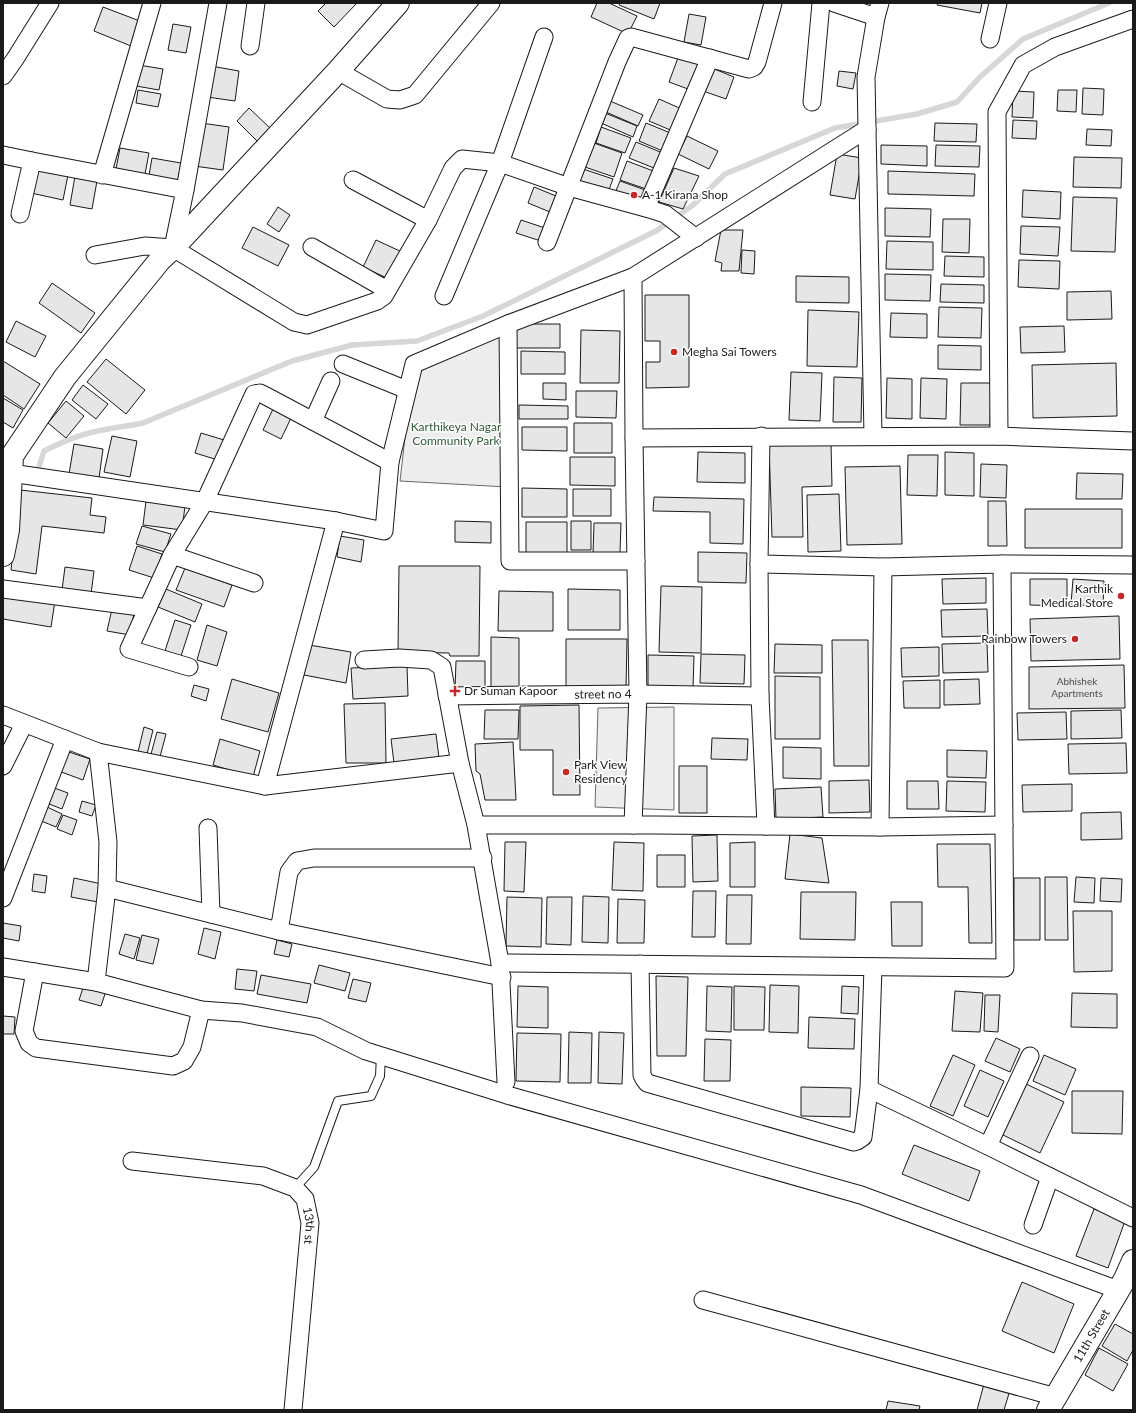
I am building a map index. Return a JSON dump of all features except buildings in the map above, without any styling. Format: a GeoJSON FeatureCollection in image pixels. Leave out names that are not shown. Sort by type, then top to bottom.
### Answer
{"type":"FeatureCollection","features":[{"type":"Feature","properties":{"kind":"street"},"geometry":{"type":"LineString","coordinates":[[3,76],[50,3]]}},
{"type":"Feature","properties":{"kind":"street"},"geometry":{"type":"LineString","coordinates":[[102,175],[152,3]]}},
{"type":"Feature","properties":{"kind":"street"},"geometry":{"type":"LineString","coordinates":[[173,248],[185,190],[218,3]]}},
{"type":"Feature","properties":{"kind":"street"},"geometry":{"type":"LineString","coordinates":[[250,46],[256,3]]}},
{"type":"Feature","properties":{"kind":"street"},"geometry":{"type":"LineString","coordinates":[[3,554],[8,530],[12,456],[65,377],[160,260],[173,248],[338,71],[398,3]]}},
{"type":"Feature","properties":{"kind":"street"},"geometry":{"type":"LineString","coordinates":[[338,71],[387,99],[400,100],[414,95],[491,3]]}},
{"type":"Feature","properties":{"kind":"street"},"geometry":{"type":"LineString","coordinates":[[548,242],[617,62],[628,38],[631,37],[750,69],[758,62],[773,3]]}},
{"type":"Feature","properties":{"kind":"street"},"geometry":{"type":"LineString","coordinates":[[812,102],[821,3]]}},
{"type":"Feature","properties":{"kind":"street"},"geometry":{"type":"LineString","coordinates":[[834,3],[878,10],[866,77],[873,436]]}},
{"type":"Feature","properties":{"kind":"street"},"geometry":{"type":"LineString","coordinates":[[990,39],[998,3]]}},
{"type":"Feature","properties":{"kind":"street"},"geometry":{"type":"LineString","coordinates":[[999,436],[997,112],[1023,65],[1055,47],[1133,19]]}},
{"type":"Feature","properties":{"kind":"street"},"geometry":{"type":"LineString","coordinates":[[444,296],[500,163],[544,37]]}},
{"type":"Feature","properties":{"kind":"street"},"geometry":{"type":"LineString","coordinates":[[646,208],[710,58]]}},
{"type":"Feature","properties":{"kind":"street"},"geometry":{"type":"LineString","coordinates":[[11,473],[336,521],[384,531],[390,462],[414,364],[508,324],[633,277],[867,129]]}},
{"type":"Feature","properties":{"kind":"street"},"geometry":{"type":"LineString","coordinates":[[3,155],[185,190]]}},
{"type":"Feature","properties":{"kind":"street"},"geometry":{"type":"LineString","coordinates":[[95,255],[145,246],[173,248],[294,322],[307,325],[377,301],[384,296],[428,220],[453,168],[462,159],[500,163],[569,187],[665,214],[696,238]]}},
{"type":"Feature","properties":{"kind":"street"},"geometry":{"type":"LineString","coordinates":[[20,214],[32,161]]}},
{"type":"Feature","properties":{"kind":"street"},"geometry":{"type":"LineString","coordinates":[[353,180],[428,220]]}},
{"type":"Feature","properties":{"kind":"street"},"geometry":{"type":"LineString","coordinates":[[312,248],[388,290]]}},
{"type":"Feature","properties":{"kind":"street"},"geometry":{"type":"LineString","coordinates":[[633,277],[638,694],[633,825]]}},
{"type":"Feature","properties":{"kind":"street"},"geometry":{"type":"LineString","coordinates":[[508,324],[510,561],[636,561]]}},
{"type":"Feature","properties":{"kind":"street"},"geometry":{"type":"LineString","coordinates":[[343,364],[407,390]]}},
{"type":"Feature","properties":{"kind":"street"},"geometry":{"type":"LineString","coordinates":[[313,421],[331,381]]}},
{"type":"Feature","properties":{"kind":"street"},"geometry":{"type":"LineString","coordinates":[[189,667],[129,649],[172,555],[205,502],[254,394],[260,393],[264,395],[390,462]]}},
{"type":"Feature","properties":{"kind":"street"},"geometry":{"type":"LineString","coordinates":[[634,438],[761,436],[999,436],[1133,441]]}},
{"type":"Feature","properties":{"kind":"street"},"geometry":{"type":"LineString","coordinates":[[761,436],[759,564],[760,696],[766,826]]}},
{"type":"Feature","properties":{"kind":"street"},"geometry":{"type":"LineString","coordinates":[[265,786],[336,521]]}},
{"type":"Feature","properties":{"kind":"street"},"geometry":{"type":"LineString","coordinates":[[172,555],[254,583]]}},
{"type":"Feature","properties":{"kind":"street"},"geometry":{"type":"LineString","coordinates":[[759,564],[883,567],[1002,564],[1133,565]]}},
{"type":"Feature","properties":{"kind":"street"},"geometry":{"type":"LineString","coordinates":[[107,888],[279,930],[501,970],[640,964],[1005,968],[1002,564]]}},
{"type":"Feature","properties":{"kind":"street"},"geometry":{"type":"LineString","coordinates":[[880,827],[883,567]]}},
{"type":"Feature","properties":{"kind":"street"},"geometry":{"type":"LineString","coordinates":[[3,589],[148,608]]}},
{"type":"Feature","properties":{"kind":"street"},"geometry":{"type":"LineString","coordinates":[[364,660],[399,658],[431,660],[442,667],[460,763],[483,858],[501,970],[506,1082]]}},
{"type":"Feature","properties":{"kind":"street","name":"street no 4"},"geometry":{"type":"LineString","coordinates":[[447,696],[638,694],[760,696]]}},
{"type":"Feature","properties":{"kind":"street"},"geometry":{"type":"LineString","coordinates":[[3,715],[98,752],[265,786],[460,763]]}},
{"type":"Feature","properties":{"kind":"street"},"geometry":{"type":"LineString","coordinates":[[3,766],[24,724]]}},
{"type":"Feature","properties":{"kind":"street"},"geometry":{"type":"LineString","coordinates":[[3,898],[64,739]]}},
{"type":"Feature","properties":{"kind":"street"},"geometry":{"type":"LineString","coordinates":[[96,982],[107,888],[108,842],[98,752]]}},
{"type":"Feature","properties":{"kind":"street"},"geometry":{"type":"LineString","coordinates":[[476,825],[880,827],[1004,825]]}},
{"type":"Feature","properties":{"kind":"street"},"geometry":{"type":"LineString","coordinates":[[208,828],[211,914]]}},
{"type":"Feature","properties":{"kind":"street"},"geometry":{"type":"LineString","coordinates":[[279,930],[289,872],[297,861],[314,858],[483,858]]}},
{"type":"Feature","properties":{"kind":"street"},"geometry":{"type":"LineString","coordinates":[[640,964],[642,1075],[647,1083],[854,1142],[863,1137],[869,1089],[873,967]]}},
{"type":"Feature","properties":{"kind":"street"},"geometry":{"type":"LineString","coordinates":[[3,967],[96,982],[200,1010],[242,1013],[317,1027],[366,1050],[514,1097],[861,1195],[1118,1290]]}},
{"type":"Feature","properties":{"kind":"street"},"geometry":{"type":"LineString","coordinates":[[35,972],[24,1032],[29,1043],[36,1048],[172,1066],[184,1061],[192,1047],[200,1010]]}},
{"type":"Feature","properties":{"kind":"street"},"geometry":{"type":"LineString","coordinates":[[988,1146],[1030,1056]]}},
{"type":"Feature","properties":{"kind":"street"},"geometry":{"type":"LineString","coordinates":[[869,1089],[1133,1218]]}},
{"type":"Feature","properties":{"kind":"street"},"geometry":{"type":"LineString","coordinates":[[132,1161],[263,1176],[295,1188]]}},
{"type":"Feature","properties":{"kind":"street"},"geometry":{"type":"LineString","coordinates":[[1033,1225],[1050,1177]]}},
{"type":"Feature","properties":{"kind":"street","name":"13th st"},"geometry":{"type":"LineString","coordinates":[[293,1410],[310,1223],[305,1198],[295,1188]]}},
{"type":"Feature","properties":{"kind":"street","name":"11th Street"},"geometry":{"type":"LineString","coordinates":[[1052,1403],[1125,1279],[1133,1261]]}},
{"type":"Feature","properties":{"kind":"street"},"geometry":{"type":"LineString","coordinates":[[703,1300],[1052,1403]]}},
{"type":"Feature","properties":{"kind":"lane"},"geometry":{"type":"LineString","coordinates":[[295,1188],[314,1167],[338,1101],[371,1096],[380,1076],[381,1055]]}},
{"type":"Feature","properties":{"kind":"shaded area","name":"Karthikeya Nagar Community Park"},"geometry":{"type":"Polygon","coordinates":[[[505,335],[507,487],[400,481],[407,420],[416,367],[505,335]]]}},
{"type":"Feature","properties":{"kind":"shaded area"},"geometry":{"type":"Polygon","coordinates":[[[674,707],[674,810],[595,807],[598,708],[674,707]]]}},
{"type":"Feature","properties":{"kind":"waterway"},"geometry":{"type":"LineString","coordinates":[[39,467],[44,451],[65,441],[95,431],[143,423],[292,361],[352,345],[417,341],[483,316],[656,231],[693,205],[725,174],[835,128],[917,114],[957,102],[980,77],[1023,39],[1109,3]]}},
{"type":"Feature","properties":{"kind":"place","name":"A-1 Kirana Shop"},"geometry":{"type":"Point","coordinates":[634,195]}},
{"type":"Feature","properties":{"kind":"place","name":"Megha Sai Towers"},"geometry":{"type":"Point","coordinates":[674,352]}},
{"type":"Feature","properties":{"kind":"place","name":"Karthik Medical Store"},"geometry":{"type":"Point","coordinates":[1121,596]}},
{"type":"Feature","properties":{"kind":"place","name":"Rainbow Towers"},"geometry":{"type":"Point","coordinates":[1075,639]}},
{"type":"Feature","properties":{"kind":"place","name":"Dr Suman Kapoor"},"geometry":{"type":"Point","coordinates":[455,691]}},
{"type":"Feature","properties":{"kind":"place","name":"Park View Residency"},"geometry":{"type":"Point","coordinates":[566,772]}}]}
